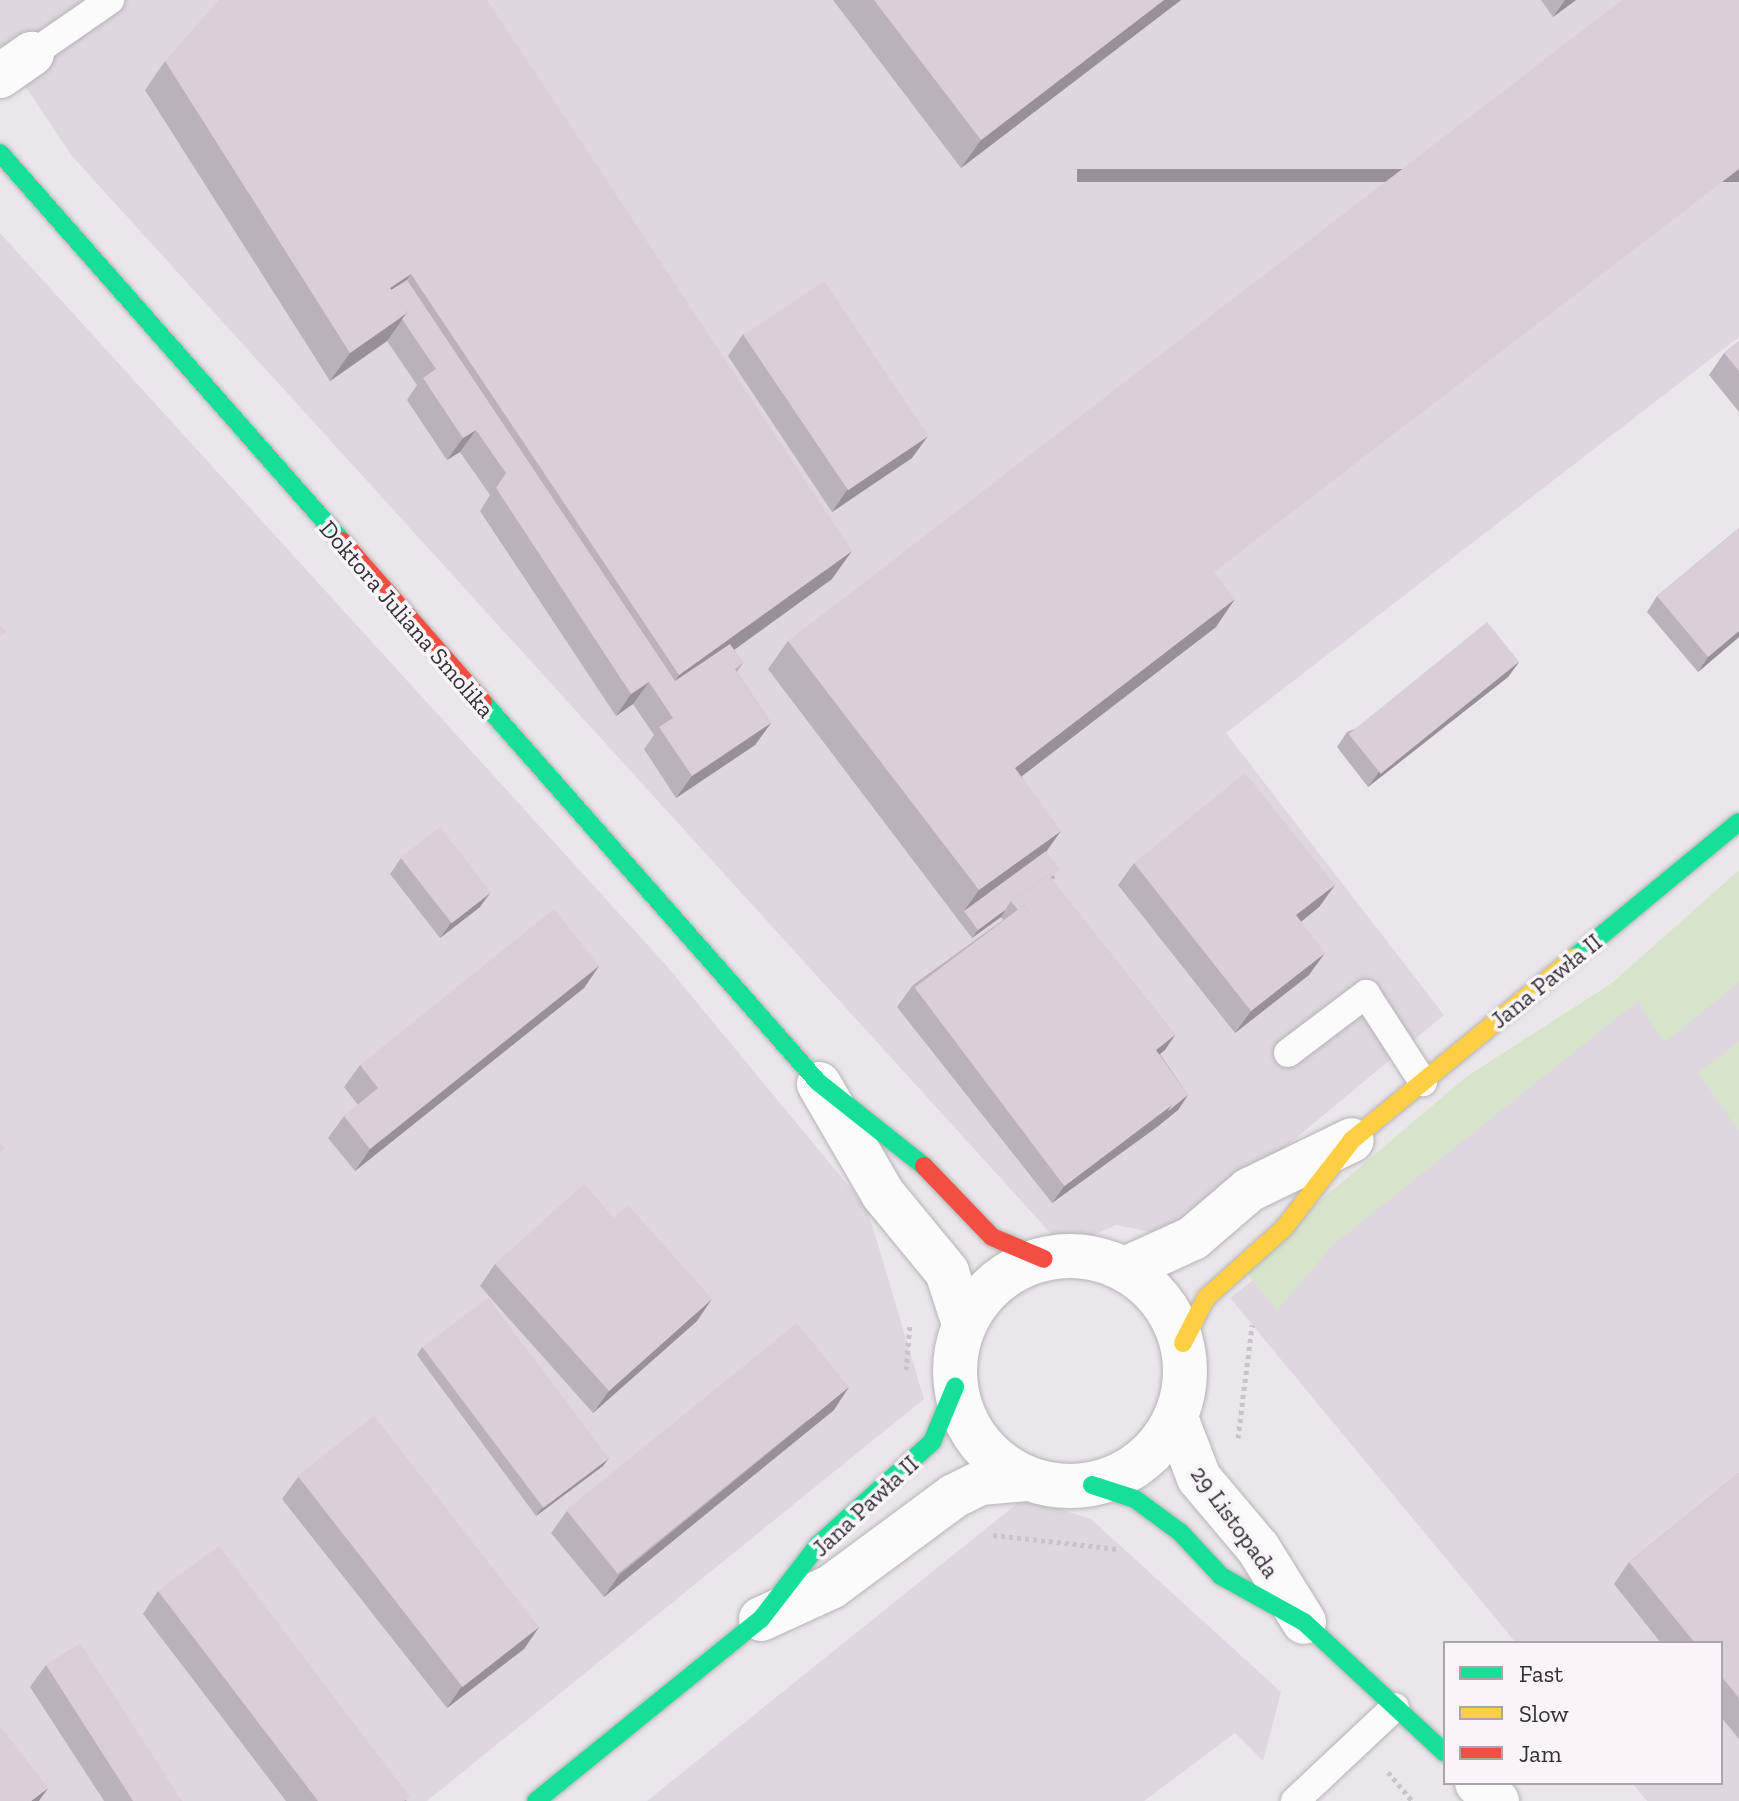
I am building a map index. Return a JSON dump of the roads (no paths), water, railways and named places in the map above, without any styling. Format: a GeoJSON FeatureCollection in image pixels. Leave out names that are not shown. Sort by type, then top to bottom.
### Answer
{"type":"FeatureCollection","features":[{"type":"Feature","properties":{"kind":"street","name":"Doktora Juliana Smolika"},"geometry":{"type":"LineString","coordinates":[[0,153],[818,1082],[921,1163],[992,1237],[1044,1259]]}},
{"type":"Feature","properties":{"kind":"street","name":"Jana Pawła II"},"geometry":{"type":"LineString","coordinates":[[1183,1343],[1206,1298],[1284,1228],[1352,1140],[1739,822]]}},
{"type":"Feature","properties":{"kind":"street","name":"Doktora Juliana Smolika"},"geometry":{"type":"LineString","coordinates":[[818,1082],[883,1194],[947,1272],[964,1324]]}},
{"type":"Feature","properties":{"kind":"street","name":"Jana Pawła II"},"geometry":{"type":"LineString","coordinates":[[1125,1269],[1193,1238],[1249,1190],[1352,1140]]}},
{"type":"Feature","properties":{"kind":"street"},"geometry":{"type":"LineString","coordinates":[[1095,1258],[1125,1269],[1158,1296],[1183,1343],[1186,1374],[1176,1418],[1165,1437],[1134,1469],[1092,1485],[1070,1487],[1026,1479],[1007,1469],[975,1437],[955,1387],[956,1355],[964,1324],[981,1297],[1004,1276],[1044,1259],[1095,1258]]}},
{"type":"Feature","properties":{"kind":"street","name":"Jana Pawła II"},"geometry":{"type":"LineString","coordinates":[[536,1801],[761,1619],[818,1545],[932,1442],[955,1387]]}},
{"type":"Feature","properties":{"kind":"street","name":"29 Listopada"},"geometry":{"type":"LineString","coordinates":[[1176,1418],[1199,1478],[1258,1548],[1304,1622]]}},
{"type":"Feature","properties":{"kind":"street","name":"Jana Pawła II"},"geometry":{"type":"LineString","coordinates":[[761,1619],[831,1587],[954,1496],[981,1483],[1026,1479]]}},
{"type":"Feature","properties":{"kind":"street","name":"29 Listopada"},"geometry":{"type":"LineString","coordinates":[[1092,1485],[1135,1499],[1180,1532],[1221,1576],[1304,1622],[1443,1751]]}},
{"type":"Feature","properties":{"kind":"street"},"geometry":{"type":"LineString","coordinates":[[1479,1785],[1497,1801]]}},
{"type":"Feature","properties":{"kind":"lane"},"geometry":{"type":"LineString","coordinates":[[16,65],[110,0]]}},
{"type":"Feature","properties":{"kind":"lane"},"geometry":{"type":"LineString","coordinates":[[1288,1053],[1366,994],[1423,1082]]}},
{"type":"Feature","properties":{"kind":"lane"},"geometry":{"type":"LineString","coordinates":[[1295,1801],[1395,1707]]}}]}
